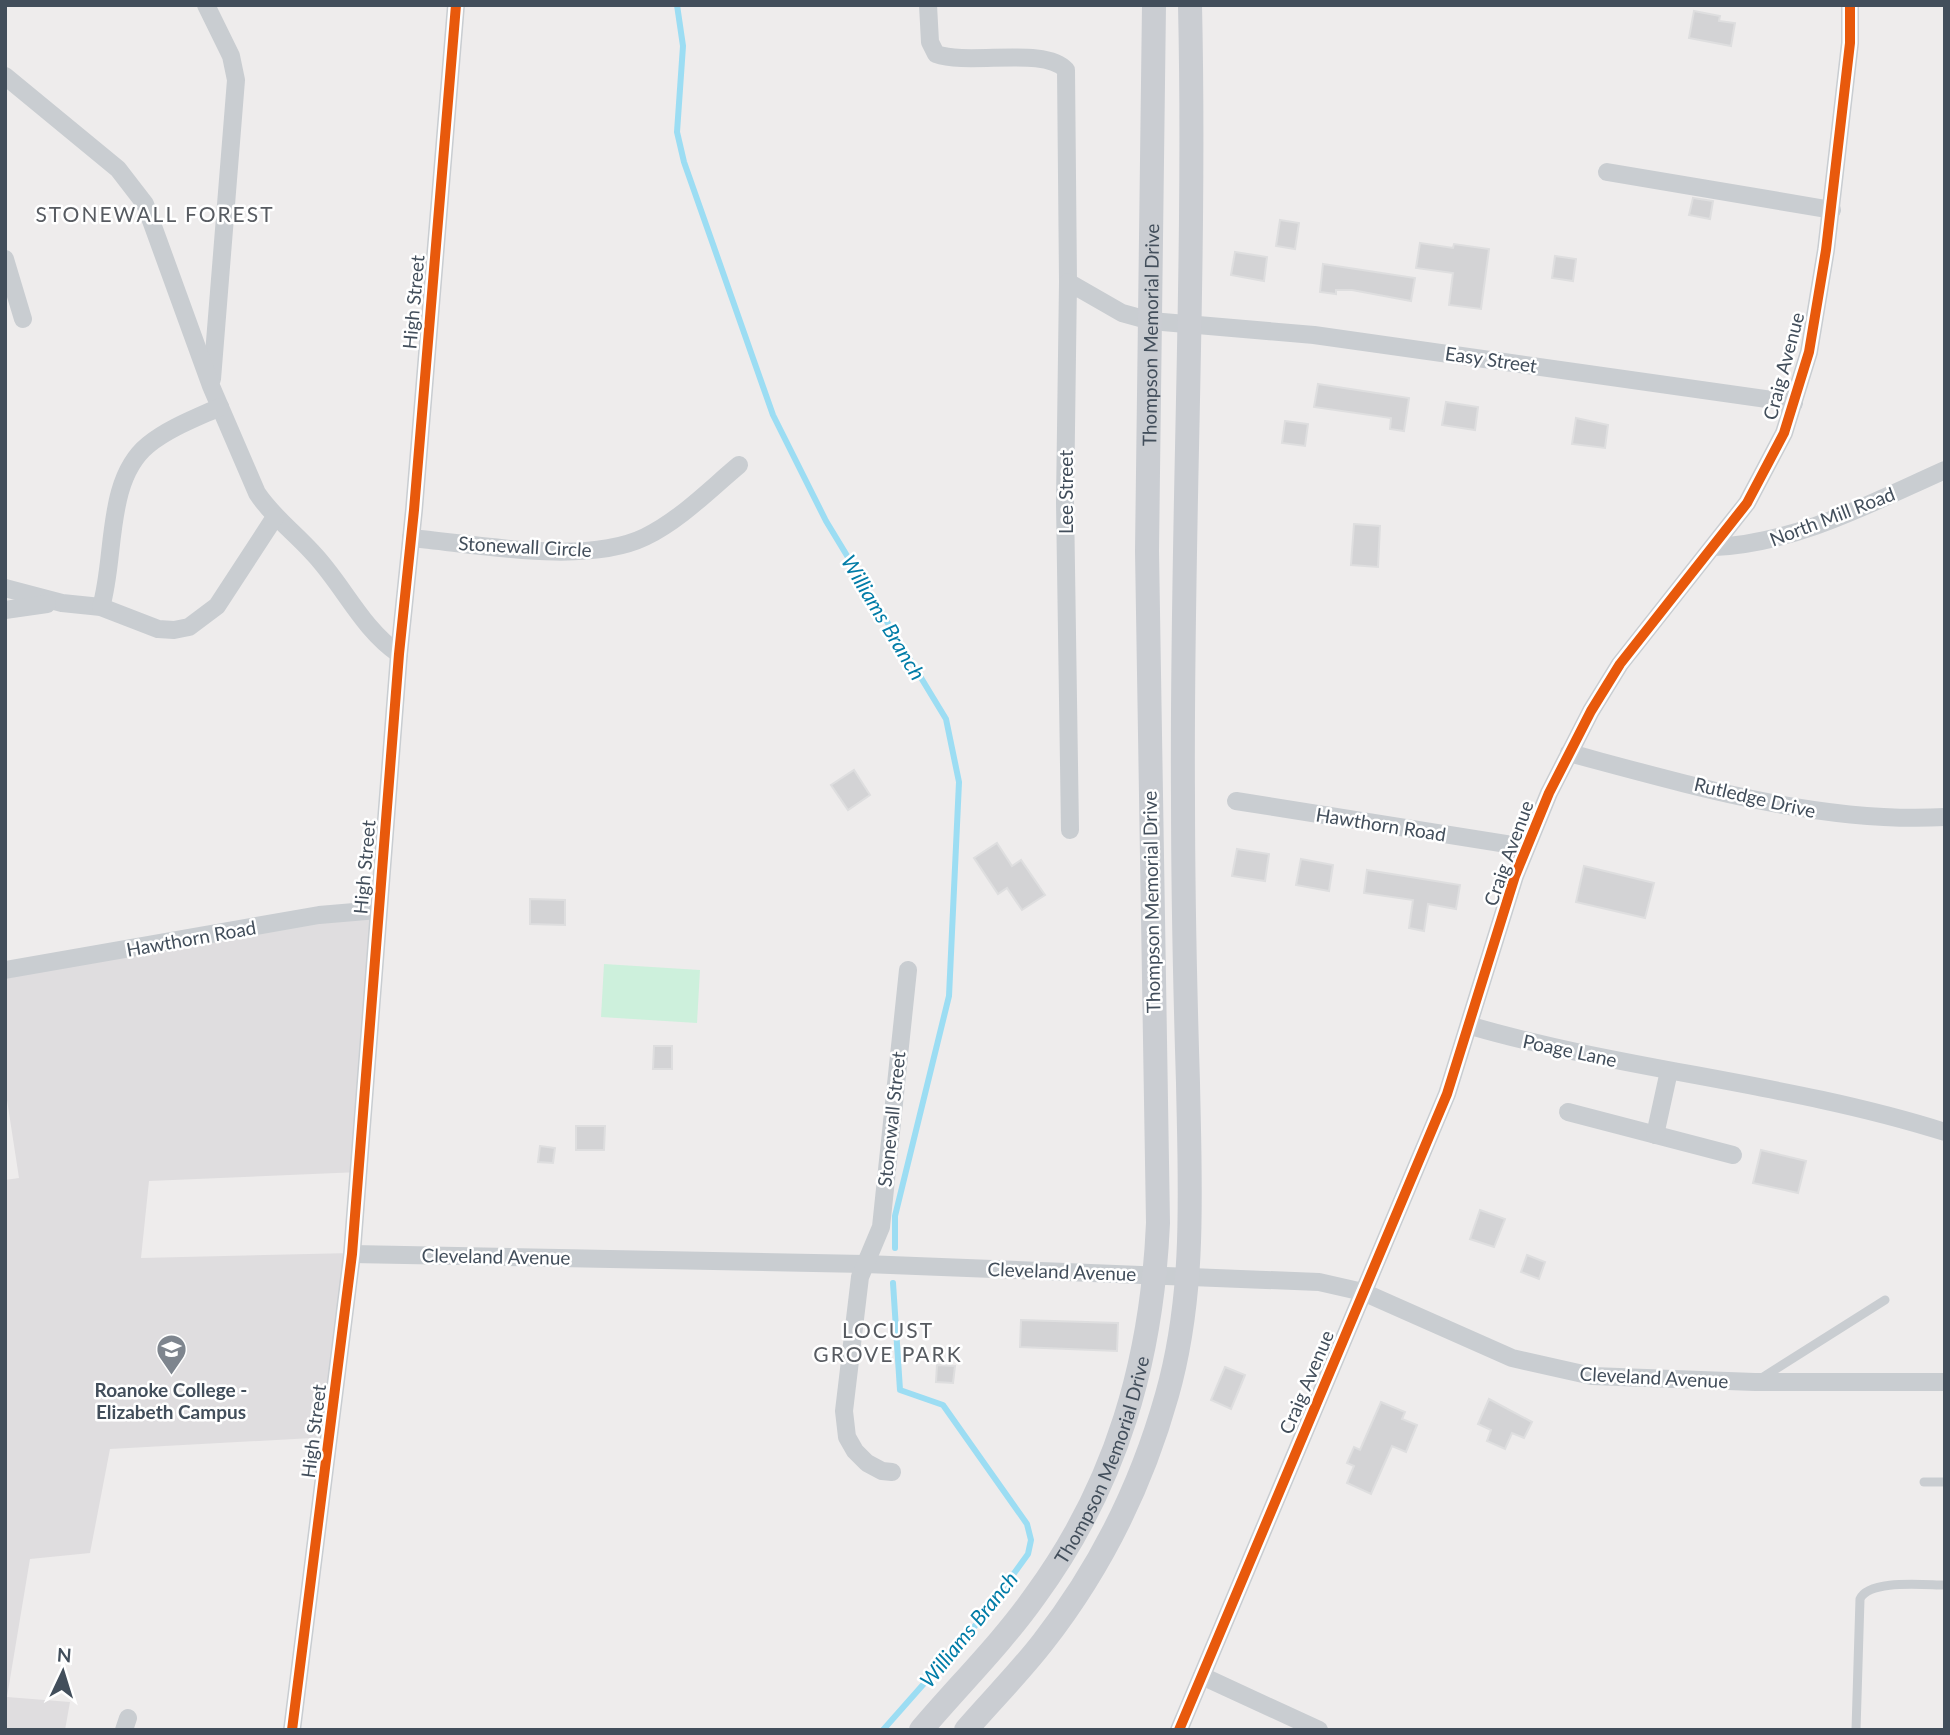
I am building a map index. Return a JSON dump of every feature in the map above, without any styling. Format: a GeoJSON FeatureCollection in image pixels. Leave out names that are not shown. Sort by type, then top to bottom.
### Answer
{"type":"FeatureCollection","features":[{"type":"Feature","properties":{"kind":"main road","name":"Thompson Memorial Drive"},"geometry":{"type":"LineString","coordinates":[[921,1730],[1036,1596],[1092,1503],[1133,1396],[1146,1345],[1156,1274],[1158,1223],[1147,551],[1154,5]]}},
{"type":"Feature","properties":{"kind":"main road","name":"Thompson Memorial Drive"},"geometry":{"type":"LineString","coordinates":[[966,1730],[1042,1644],[1073,1601],[1107,1546],[1131,1497],[1169,1390],[1188,1276],[1190,1180],[1183,792],[1190,5]]}},
{"type":"Feature","properties":{"kind":"street"},"geometry":{"type":"LineString","coordinates":[[206,5],[232,55],[236,80],[211,386]]}},
{"type":"Feature","properties":{"kind":"street","name":"High Street"},"geometry":{"type":"LineString","coordinates":[[292,1730],[352,1254],[399,654],[456,5]]}},
{"type":"Feature","properties":{"kind":"street","name":"Lee Street"},"geometry":{"type":"LineString","coordinates":[[928,5],[930,42],[936,54],[962,59],[1054,61],[1066,70],[1068,282],[1065,502],[1070,830]]}},
{"type":"Feature","properties":{"kind":"street","name":"Craig Avenue"},"geometry":{"type":"LineString","coordinates":[[1179,1730],[1447,1094],[1471,1026],[1526,847],[1569,753],[1591,711],[1637,639],[1715,547],[1764,476],[1794,403],[1809,352],[1832,210],[1850,43],[1850,5]]}},
{"type":"Feature","properties":{"kind":"street"},"geometry":{"type":"LineString","coordinates":[[5,76],[118,169],[145,204],[211,386],[257,493],[275,517],[314,553],[382,642],[399,654]]}},
{"type":"Feature","properties":{"kind":"street"},"geometry":{"type":"LineString","coordinates":[[1606,172],[1832,210]]}},
{"type":"Feature","properties":{"kind":"street"},"geometry":{"type":"LineString","coordinates":[[5,259],[23,319]]}},
{"type":"Feature","properties":{"kind":"street"},"geometry":{"type":"LineString","coordinates":[[1068,282],[1122,313],[1151,321],[1187,323]]}},
{"type":"Feature","properties":{"kind":"street","name":"Easy Street"},"geometry":{"type":"LineString","coordinates":[[1187,323],[1314,335],[1794,403]]}},
{"type":"Feature","properties":{"kind":"street"},"geometry":{"type":"LineString","coordinates":[[101,607],[112,562],[117,503],[126,474],[136,456],[170,431],[220,407]]}},
{"type":"Feature","properties":{"kind":"street","name":"Stonewall Circle"},"geometry":{"type":"LineString","coordinates":[[411,538],[569,552],[616,547],[644,537],[670,522],[738,465]]}},
{"type":"Feature","properties":{"kind":"street","name":"North Mill Road"},"geometry":{"type":"LineString","coordinates":[[1715,547],[1780,539],[1945,470]]}},
{"type":"Feature","properties":{"kind":"street"},"geometry":{"type":"LineString","coordinates":[[5,588],[62,603],[101,607],[158,629],[174,631],[190,627],[217,606],[275,517]]}},
{"type":"Feature","properties":{"kind":"street"},"geometry":{"type":"LineString","coordinates":[[5,610],[62,603]]}},
{"type":"Feature","properties":{"kind":"street","name":"Rutledge Drive"},"geometry":{"type":"LineString","coordinates":[[1569,753],[1811,811],[1909,819],[1945,817]]}},
{"type":"Feature","properties":{"kind":"street","name":"Hawthorn Road"},"geometry":{"type":"LineString","coordinates":[[1236,800],[1526,847]]}},
{"type":"Feature","properties":{"kind":"street","name":"Hawthorn Road"},"geometry":{"type":"LineString","coordinates":[[5,970],[319,915],[378,910]]}},
{"type":"Feature","properties":{"kind":"street","name":"Stonewall Street"},"geometry":{"type":"LineString","coordinates":[[892,1472],[881,1471],[867,1463],[855,1451],[844,1424],[860,1277],[881,1227],[908,970]]}},
{"type":"Feature","properties":{"kind":"street","name":"Poage Lane"},"geometry":{"type":"LineString","coordinates":[[1471,1026],[1559,1049],[1812,1097],[1945,1132]]}},
{"type":"Feature","properties":{"kind":"street"},"geometry":{"type":"LineString","coordinates":[[1655,1135],[1669,1071]]}},
{"type":"Feature","properties":{"kind":"street"},"geometry":{"type":"LineString","coordinates":[[1568,1112],[1733,1155]]}},
{"type":"Feature","properties":{"kind":"street","name":"Cleveland Avenue"},"geometry":{"type":"LineString","coordinates":[[352,1254],[865,1264],[1319,1282],[1363,1292],[1512,1358],[1555,1370],[1592,1376],[1755,1382],[1945,1382]]}},
{"type":"Feature","properties":{"kind":"street"},"geometry":{"type":"LineString","coordinates":[[1202,1676],[1319,1730]]}},
{"type":"Feature","properties":{"kind":"lane"},"geometry":{"type":"LineString","coordinates":[[1755,1382],[1885,1300]]}},
{"type":"Feature","properties":{"kind":"lane"},"geometry":{"type":"LineString","coordinates":[[1924,1482],[1945,1482]]}},
{"type":"Feature","properties":{"kind":"lane"},"geometry":{"type":"LineString","coordinates":[[1857,1730],[1860,1599],[1863,1593],[1876,1586],[1945,1586]]}},
{"type":"Feature","properties":{"kind":"shaded area","name":"Roanoke College - Elizabeth Campus"},"geometry":{"type":"Polygon","coordinates":[[[378,910],[360,1172],[149,1181],[141,1258],[352,1253],[330,1437],[110,1449],[90,1553],[30,1559],[7,1697],[70,1702],[65,1730],[5,1730],[5,1180],[19,1178],[5,1087],[5,970],[378,910]]]}},
{"type":"Feature","properties":{"kind":"green space"},"geometry":{"type":"Polygon","coordinates":[[[604,964],[700,970],[697,1023],[601,1017],[604,964]]]}},
{"type":"Feature","properties":{"kind":"building"},"geometry":{"type":"Polygon","coordinates":[[[1694,11],[1720,16],[1719,21],[1735,23],[1731,46],[1689,38],[1694,11]]]}},
{"type":"Feature","properties":{"kind":"building"},"geometry":{"type":"Polygon","coordinates":[[[1693,198],[1713,201],[1710,219],[1689,215],[1693,198]]]}},
{"type":"Feature","properties":{"kind":"building"},"geometry":{"type":"Polygon","coordinates":[[[1280,220],[1299,223],[1295,249],[1276,246],[1280,220]]]}},
{"type":"Feature","properties":{"kind":"building"},"geometry":{"type":"Polygon","coordinates":[[[1420,243],[1453,248],[1454,244],[1489,249],[1481,309],[1449,305],[1453,273],[1416,268],[1420,243]]]}},
{"type":"Feature","properties":{"kind":"building"},"geometry":{"type":"Polygon","coordinates":[[[1235,252],[1267,257],[1264,281],[1231,275],[1235,252]]]}},
{"type":"Feature","properties":{"kind":"building"},"geometry":{"type":"Polygon","coordinates":[[[1555,256],[1576,259],[1573,281],[1552,278],[1555,256]]]}},
{"type":"Feature","properties":{"kind":"building"},"geometry":{"type":"Polygon","coordinates":[[[1323,264],[1415,278],[1411,301],[1352,290],[1336,290],[1336,294],[1320,292],[1323,264]]]}},
{"type":"Feature","properties":{"kind":"building"},"geometry":{"type":"Polygon","coordinates":[[[1318,384],[1409,398],[1404,431],[1390,429],[1391,418],[1314,407],[1318,384]]]}},
{"type":"Feature","properties":{"kind":"building"},"geometry":{"type":"Polygon","coordinates":[[[1446,402],[1478,407],[1475,430],[1442,425],[1446,402]]]}},
{"type":"Feature","properties":{"kind":"building"},"geometry":{"type":"Polygon","coordinates":[[[1576,418],[1608,425],[1605,448],[1572,444],[1576,418]]]}},
{"type":"Feature","properties":{"kind":"building"},"geometry":{"type":"Polygon","coordinates":[[[1285,421],[1308,424],[1305,446],[1282,443],[1285,421]]]}},
{"type":"Feature","properties":{"kind":"building"},"geometry":{"type":"Polygon","coordinates":[[[1354,524],[1380,526],[1378,567],[1351,565],[1354,524]]]}},
{"type":"Feature","properties":{"kind":"building"},"geometry":{"type":"Polygon","coordinates":[[[854,770],[870,795],[848,810],[831,785],[854,770]]]}},
{"type":"Feature","properties":{"kind":"building"},"geometry":{"type":"Polygon","coordinates":[[[997,843],[1012,866],[1021,860],[1045,895],[1022,910],[1007,888],[998,894],[974,858],[997,843]]]}},
{"type":"Feature","properties":{"kind":"building"},"geometry":{"type":"Polygon","coordinates":[[[1237,849],[1269,854],[1265,881],[1232,876],[1237,849]]]}},
{"type":"Feature","properties":{"kind":"building"},"geometry":{"type":"Polygon","coordinates":[[[1301,859],[1333,865],[1329,891],[1296,885],[1301,859]]]}},
{"type":"Feature","properties":{"kind":"building"},"geometry":{"type":"Polygon","coordinates":[[[1584,866],[1654,883],[1645,918],[1576,902],[1584,866]]]}},
{"type":"Feature","properties":{"kind":"building"},"geometry":{"type":"Polygon","coordinates":[[[1367,870],[1460,885],[1456,909],[1428,904],[1424,931],[1409,928],[1413,900],[1364,893],[1367,870]]]}},
{"type":"Feature","properties":{"kind":"building"},"geometry":{"type":"Polygon","coordinates":[[[530,899],[565,900],[565,925],[530,924],[530,899]]]}},
{"type":"Feature","properties":{"kind":"building"},"geometry":{"type":"Polygon","coordinates":[[[654,1046],[672,1046],[672,1069],[653,1069],[654,1046]]]}},
{"type":"Feature","properties":{"kind":"building"},"geometry":{"type":"Polygon","coordinates":[[[576,1126],[605,1126],[604,1150],[576,1150],[576,1126]]]}},
{"type":"Feature","properties":{"kind":"building"},"geometry":{"type":"Polygon","coordinates":[[[540,1146],[555,1148],[553,1163],[538,1162],[540,1146]]]}},
{"type":"Feature","properties":{"kind":"building"},"geometry":{"type":"Polygon","coordinates":[[[1761,1150],[1806,1161],[1798,1193],[1753,1183],[1761,1150]]]}},
{"type":"Feature","properties":{"kind":"building"},"geometry":{"type":"Polygon","coordinates":[[[1480,1210],[1505,1219],[1494,1247],[1470,1239],[1480,1210]]]}},
{"type":"Feature","properties":{"kind":"building"},"geometry":{"type":"Polygon","coordinates":[[[1527,1255],[1545,1262],[1539,1279],[1521,1272],[1527,1255]]]}},
{"type":"Feature","properties":{"kind":"building"},"geometry":{"type":"Polygon","coordinates":[[[1021,1320],[1118,1323],[1117,1351],[1020,1347],[1021,1320]]]}},
{"type":"Feature","properties":{"kind":"building"},"geometry":{"type":"Polygon","coordinates":[[[937,1365],[955,1366],[953,1383],[936,1382],[937,1365]]]}},
{"type":"Feature","properties":{"kind":"building"},"geometry":{"type":"Polygon","coordinates":[[[1225,1367],[1245,1375],[1231,1409],[1211,1400],[1225,1367]]]}},
{"type":"Feature","properties":{"kind":"building"},"geometry":{"type":"Polygon","coordinates":[[[1489,1399],[1532,1422],[1524,1438],[1512,1433],[1505,1449],[1487,1441],[1491,1430],[1478,1424],[1489,1399]]]}},
{"type":"Feature","properties":{"kind":"building"},"geometry":{"type":"Polygon","coordinates":[[[1381,1402],[1405,1412],[1402,1419],[1417,1425],[1406,1452],[1392,1446],[1371,1494],[1347,1483],[1354,1466],[1347,1463],[1354,1447],[1360,1450],[1381,1402]]]}},
{"type":"Feature","properties":{"kind":"waterway","name":"Williams Branch"},"geometry":{"type":"LineString","coordinates":[[677,5],[683,46],[677,132],[684,162],[773,415],[826,521],[946,719],[959,782],[949,996],[895,1216],[895,1248]]}},
{"type":"Feature","properties":{"kind":"waterway","name":"Williams Branch"},"geometry":{"type":"LineString","coordinates":[[883,1730],[981,1619],[1028,1554],[1031,1540],[1027,1524],[943,1405],[900,1390],[893,1283]]}},
{"type":"Feature","properties":{"kind":"cycle path"},"geometry":{"type":"LineString","coordinates":[[292,1730],[352,1254],[399,654],[414,510],[456,5]]}},
{"type":"Feature","properties":{"kind":"cycle path"},"geometry":{"type":"LineString","coordinates":[[1179,1730],[1447,1094],[1515,876],[1549,793],[1591,711],[1620,664],[1747,503],[1784,433],[1809,352],[1826,250],[1850,43],[1850,5]]}},
{"type":"Feature","properties":{"kind":"place","name":"Roanoke College - Elizabeth Campus"},"geometry":{"type":"Point","coordinates":[171,1377]}},
{"type":"Feature","properties":{"kind":"district","name":"STONEWALL FOREST"},"geometry":{"type":"Point","coordinates":[155,213]}},
{"type":"Feature","properties":{"kind":"district","name":"LOCUST GROVE PARK"},"geometry":{"type":"Point","coordinates":[888,1341]}}]}
